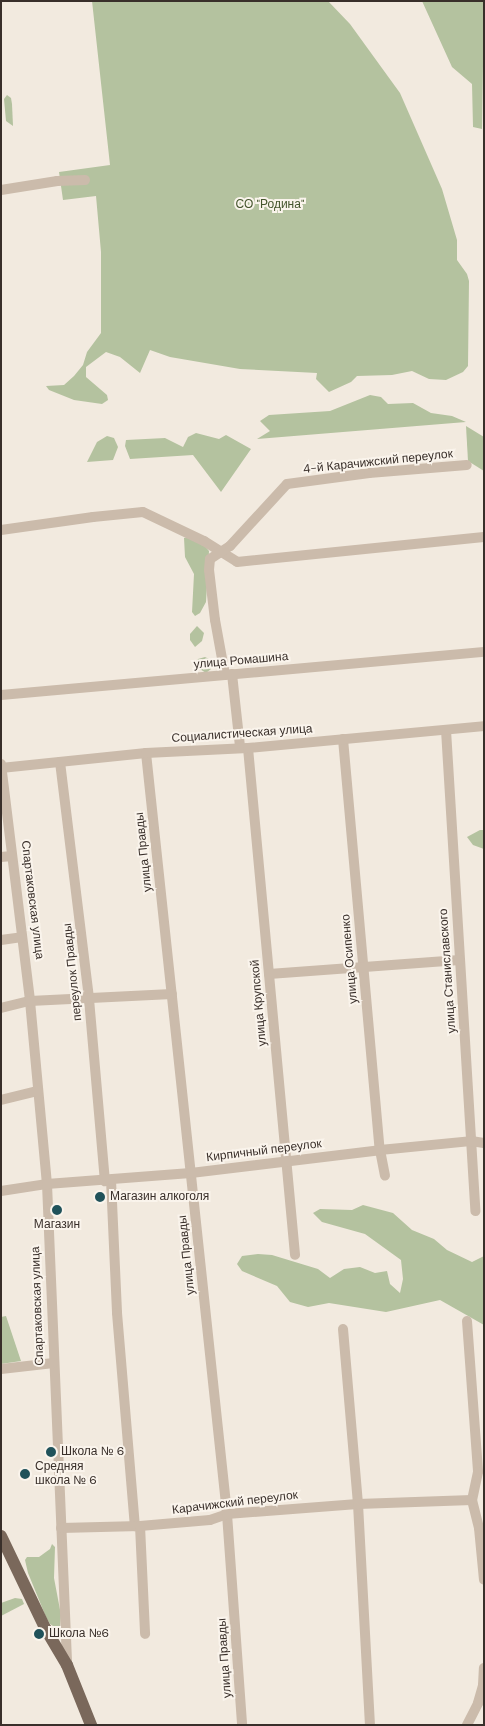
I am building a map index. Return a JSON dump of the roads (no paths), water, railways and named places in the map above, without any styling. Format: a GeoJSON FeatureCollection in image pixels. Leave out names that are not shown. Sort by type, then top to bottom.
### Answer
{"type":"FeatureCollection","features":[{"type":"Feature","properties":{"kind":"main road"},"geometry":{"type":"LineString","coordinates":[[1,1536],[46,1628],[67,1665]]}},
{"type":"Feature","properties":{"kind":"main road","name":"Спартаковская улица"},"geometry":{"type":"LineString","coordinates":[[67,1665],[91,1725]]}},
{"type":"Feature","properties":{"kind":"street"},"geometry":{"type":"LineString","coordinates":[[1,190],[57,181],[85,180]]}},
{"type":"Feature","properties":{"kind":"street","name":"4-й Карачижский переулок"},"geometry":{"type":"LineString","coordinates":[[220,552],[230,546],[287,484],[369,473],[467,465]]}},
{"type":"Feature","properties":{"kind":"street"},"geometry":{"type":"LineString","coordinates":[[1,530],[93,516],[143,512],[204,541],[237,562],[484,537]]}},
{"type":"Feature","properties":{"kind":"street","name":"улица Крупской"},"geometry":{"type":"LineString","coordinates":[[220,552],[210,559],[209,570],[244,748],[269,974],[295,1255]]}},
{"type":"Feature","properties":{"kind":"street","name":"улица Ромашина"},"geometry":{"type":"LineString","coordinates":[[1,696],[484,652]]}},
{"type":"Feature","properties":{"kind":"street","name":"Социалистическая улица"},"geometry":{"type":"LineString","coordinates":[[2,768],[146,753],[244,748],[484,726]]}},
{"type":"Feature","properties":{"kind":"street","name":"улица Станиславского"},"geometry":{"type":"LineString","coordinates":[[446,730],[475,1211]]}},
{"type":"Feature","properties":{"kind":"street","name":"улица Осипенко"},"geometry":{"type":"LineString","coordinates":[[343,739],[380,1150],[385,1176]]}},
{"type":"Feature","properties":{"kind":"street","name":"улица Правды"},"geometry":{"type":"LineString","coordinates":[[146,753],[227,1514],[242,1725]]}},
{"type":"Feature","properties":{"kind":"street","name":"переулок Правды"},"geometry":{"type":"LineString","coordinates":[[60,762],[89,999],[108,1180],[117,1313],[138,1526],[145,1634]]}},
{"type":"Feature","properties":{"kind":"street","name":"Спартаковская улица"},"geometry":{"type":"LineString","coordinates":[[1,764],[7,856],[22,937],[30,1001],[47,1184],[67,1665]]}},
{"type":"Feature","properties":{"kind":"street"},"geometry":{"type":"LineString","coordinates":[[1,940],[22,937]]}},
{"type":"Feature","properties":{"kind":"street"},"geometry":{"type":"LineString","coordinates":[[269,974],[459,960]]}},
{"type":"Feature","properties":{"kind":"street"},"geometry":{"type":"LineString","coordinates":[[1,1008],[30,1001],[172,994]]}},
{"type":"Feature","properties":{"kind":"street"},"geometry":{"type":"LineString","coordinates":[[1,1100],[38,1091]]}},
{"type":"Feature","properties":{"kind":"street","name":"Кирпичный переулок"},"geometry":{"type":"LineString","coordinates":[[1,1191],[47,1184],[192,1173],[285,1160],[380,1150],[471,1141],[484,1143]]}},
{"type":"Feature","properties":{"kind":"street"},"geometry":{"type":"LineString","coordinates":[[467,1321],[478,1472],[472,1500],[479,1528],[484,1580]]}},
{"type":"Feature","properties":{"kind":"street"},"geometry":{"type":"LineString","coordinates":[[344,1329],[358,1504],[370,1725]]}},
{"type":"Feature","properties":{"kind":"street"},"geometry":{"type":"LineString","coordinates":[[1,1369],[54,1363]]}},
{"type":"Feature","properties":{"kind":"street","name":"Карачижский переулок"},"geometry":{"type":"LineString","coordinates":[[61,1528],[138,1526],[210,1520],[227,1514],[358,1504],[472,1500]]}},
{"type":"Feature","properties":{"kind":"street"},"geometry":{"type":"LineString","coordinates":[[467,1725],[478,1703],[483,1685],[484,1668]]}},
{"type":"Feature","properties":{"kind":"place","name":"Магазин алкоголя"},"geometry":{"type":"Point","coordinates":[100,1197]}},
{"type":"Feature","properties":{"kind":"place","name":"Магазин"},"geometry":{"type":"Point","coordinates":[57,1210]}},
{"type":"Feature","properties":{"kind":"place","name":"Школа № 6"},"geometry":{"type":"Point","coordinates":[51,1452]}},
{"type":"Feature","properties":{"kind":"place","name":"Средняя школа № 6"},"geometry":{"type":"Point","coordinates":[25,1474]}},
{"type":"Feature","properties":{"kind":"place","name":"Школа №6"},"geometry":{"type":"Point","coordinates":[39,1634]}},
{"type":"Feature","properties":{"kind":"park label","name":"СО \"Родина\""},"geometry":{"type":"Point","coordinates":[270,205]}}]}
